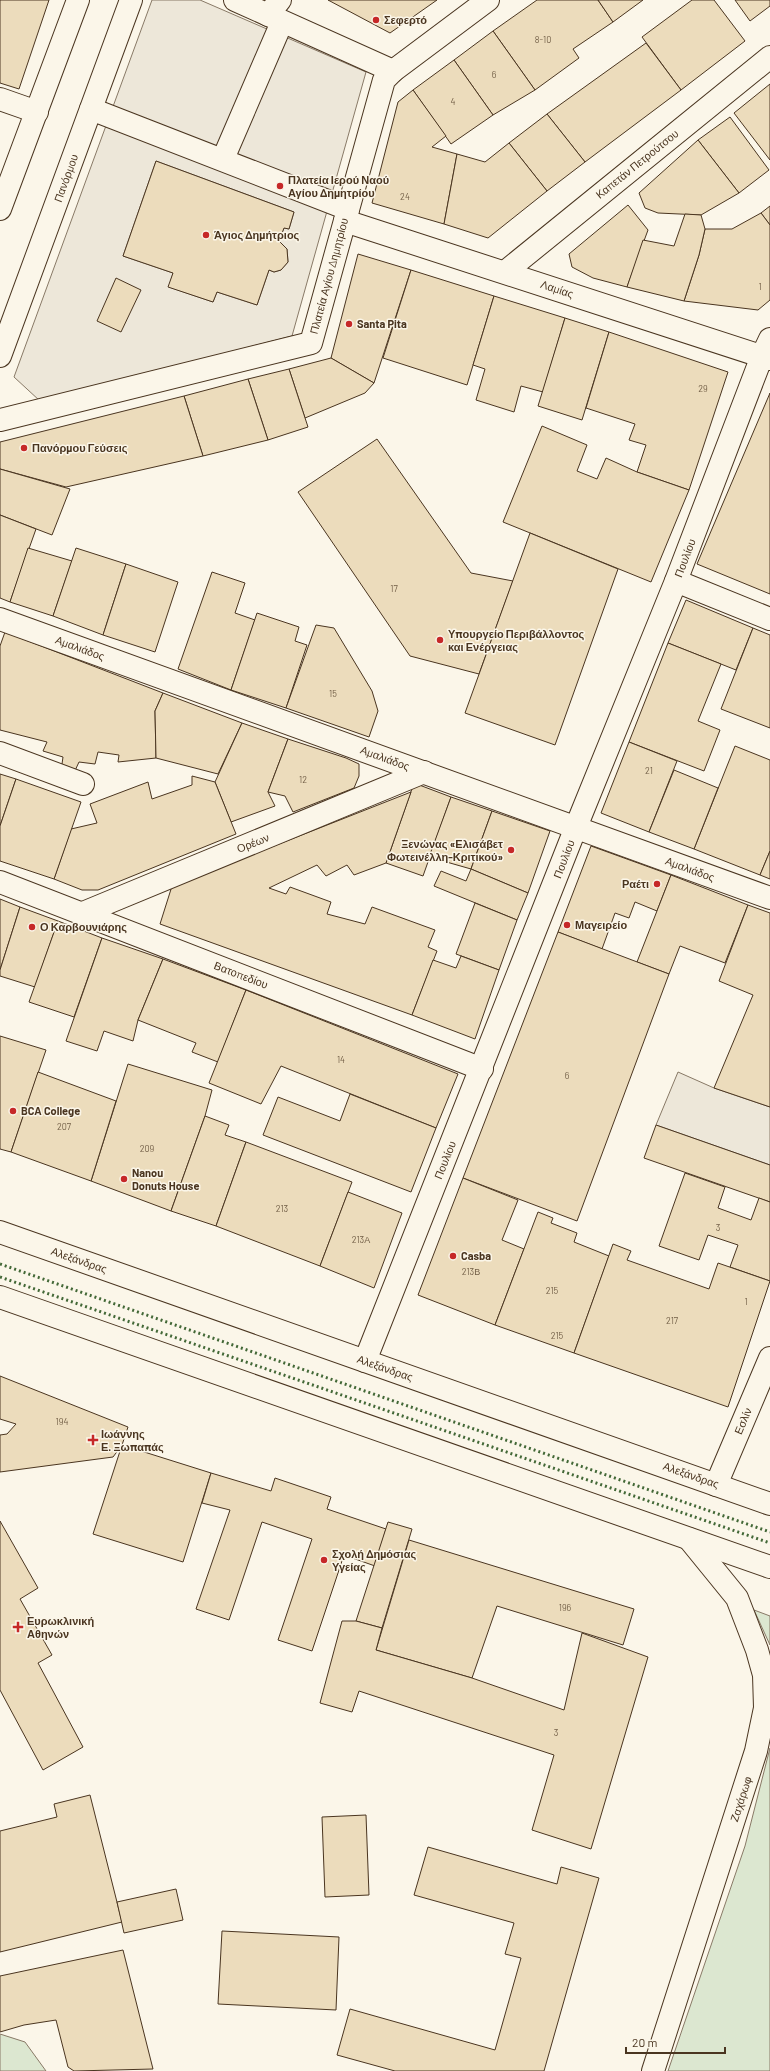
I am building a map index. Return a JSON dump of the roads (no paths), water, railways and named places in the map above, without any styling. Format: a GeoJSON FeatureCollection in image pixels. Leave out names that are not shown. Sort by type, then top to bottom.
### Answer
{"type":"FeatureCollection","features":[{"type":"Feature","properties":{"kind":"street"},"geometry":{"type":"LineString","coordinates":[[0,209],[78,0]]}},
{"type":"Feature","properties":{"kind":"street","name":"Πανόρμου"},"geometry":{"type":"LineString","coordinates":[[0,356],[131,0]]}},
{"type":"Feature","properties":{"kind":"street"},"geometry":{"type":"LineString","coordinates":[[235,0],[276,12],[393,71]]}},
{"type":"Feature","properties":{"kind":"street","name":"Πλατεία Αγίου Δημητρίου"},"geometry":{"type":"LineString","coordinates":[[0,420],[311,344],[384,80],[393,71],[488,0]]}},
{"type":"Feature","properties":{"kind":"street"},"geometry":{"type":"LineString","coordinates":[[223,159],[276,12]]}},
{"type":"Feature","properties":{"kind":"street","name":"Καπετάν Πετρούτσου"},"geometry":{"type":"LineString","coordinates":[[505,272],[770,57]]}},
{"type":"Feature","properties":{"kind":"street"},"geometry":{"type":"LineString","coordinates":[[0,99],[37,112]]}},
{"type":"Feature","properties":{"kind":"street","name":"Λαμίας"},"geometry":{"type":"LineString","coordinates":[[91,109],[223,159],[346,215],[505,272],[767,351]]}},
{"type":"Feature","properties":{"kind":"street","name":"Πουλίου"},"geometry":{"type":"LineString","coordinates":[[365,1360],[482,1069],[576,827],[767,351]]}},
{"type":"Feature","properties":{"kind":"street"},"geometry":{"type":"LineString","coordinates":[[676,581],[770,619]]}},
{"type":"Feature","properties":{"kind":"street","name":"Αμαλιάδος"},"geometry":{"type":"LineString","coordinates":[[0,619],[770,898]]}},
{"type":"Feature","properties":{"kind":"street"},"geometry":{"type":"LineString","coordinates":[[0,753],[82,784]]}},
{"type":"Feature","properties":{"kind":"street","name":"Ορέων"},"geometry":{"type":"LineString","coordinates":[[83,913],[424,772]]}},
{"type":"Feature","properties":{"kind":"street","name":"Βατοπεδίου"},"geometry":{"type":"LineString","coordinates":[[0,882],[482,1069]]}},
{"type":"Feature","properties":{"kind":"street","name":"Αλεξάνδρας"},"geometry":{"type":"LineString","coordinates":[[0,1232],[770,1504]]}},
{"type":"Feature","properties":{"kind":"street"},"geometry":{"type":"LineString","coordinates":[[0,1297],[770,1567]]}},
{"type":"Feature","properties":{"kind":"street","name":"Εσλίν"},"geometry":{"type":"LineString","coordinates":[[716,1485],[770,1358]]}},
{"type":"Feature","properties":{"kind":"street","name":"Ζαχάρωφ"},"geometry":{"type":"LineString","coordinates":[[653,2071],[756,1751],[765,1708],[764,1675],[749,1627],[737,1598],[689,1538]]}},
{"type":"Feature","properties":{"kind":"place","name":"Σεφερτό"},"geometry":{"type":"Point","coordinates":[376,20]}},
{"type":"Feature","properties":{"kind":"place","name":"Πλατεία Ιερού Ναού Αγίου Δημητρίου"},"geometry":{"type":"Point","coordinates":[280,186]}},
{"type":"Feature","properties":{"kind":"place","name":"Άγιος Δημήτριος"},"geometry":{"type":"Point","coordinates":[206,235]}},
{"type":"Feature","properties":{"kind":"place","name":"Santa Pita"},"geometry":{"type":"Point","coordinates":[349,324]}},
{"type":"Feature","properties":{"kind":"place","name":"Πανόρμου Γεύσεις"},"geometry":{"type":"Point","coordinates":[24,448]}},
{"type":"Feature","properties":{"kind":"place","name":"Υπουργείο Περιβάλλοντος και Ενέργειας"},"geometry":{"type":"Point","coordinates":[440,640]}},
{"type":"Feature","properties":{"kind":"place","name":"Ξενώνας «Ελισάβετ Φωτεινέλλη-Κριτικού»"},"geometry":{"type":"Point","coordinates":[511,850]}},
{"type":"Feature","properties":{"kind":"place","name":"Ραέτι"},"geometry":{"type":"Point","coordinates":[657,884]}},
{"type":"Feature","properties":{"kind":"place","name":"Μαγειρείο"},"geometry":{"type":"Point","coordinates":[567,925]}},
{"type":"Feature","properties":{"kind":"place","name":"Ο Καρβουνιάρης"},"geometry":{"type":"Point","coordinates":[32,927]}},
{"type":"Feature","properties":{"kind":"place","name":"BCA College"},"geometry":{"type":"Point","coordinates":[13,1111]}},
{"type":"Feature","properties":{"kind":"place","name":"Nanou Donuts House"},"geometry":{"type":"Point","coordinates":[124,1179]}},
{"type":"Feature","properties":{"kind":"place","name":"Casba"},"geometry":{"type":"Point","coordinates":[453,1256]}},
{"type":"Feature","properties":{"kind":"place","name":"Ιωάννης Ε. Ξωπαπάς"},"geometry":{"type":"Point","coordinates":[93,1440]}},
{"type":"Feature","properties":{"kind":"place","name":"Σχολή Δημόσιας Υγείας"},"geometry":{"type":"Point","coordinates":[324,1560]}},
{"type":"Feature","properties":{"kind":"place","name":"Ευρωκλινική Αθηνών"},"geometry":{"type":"Point","coordinates":[18,1627]}}]}
